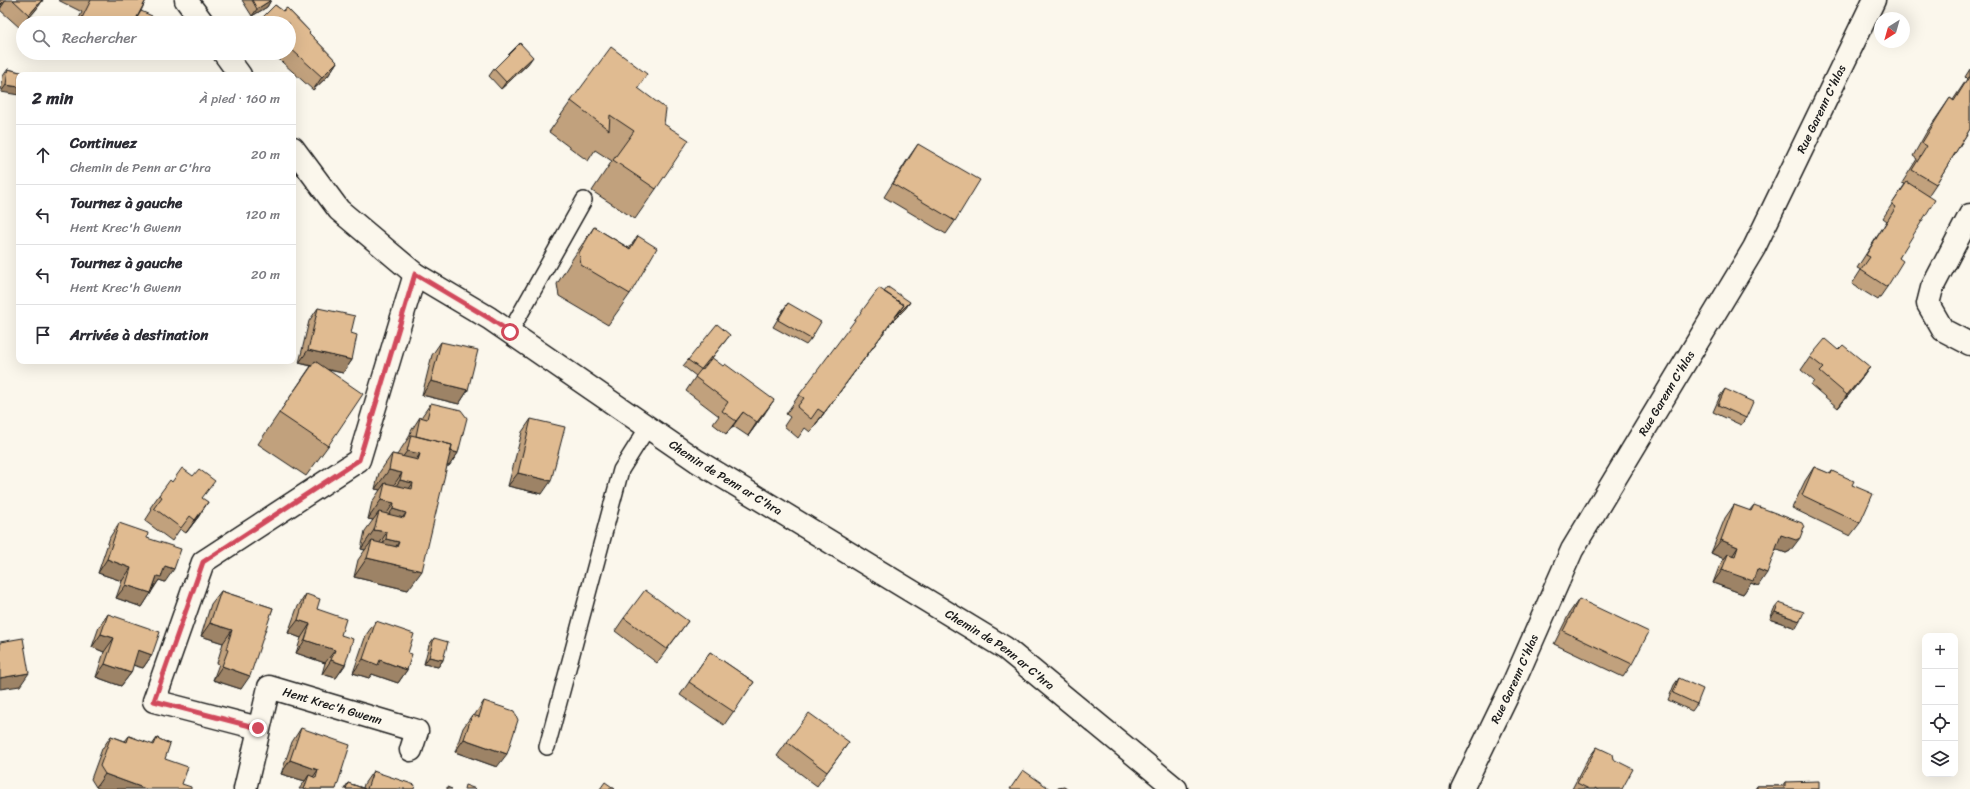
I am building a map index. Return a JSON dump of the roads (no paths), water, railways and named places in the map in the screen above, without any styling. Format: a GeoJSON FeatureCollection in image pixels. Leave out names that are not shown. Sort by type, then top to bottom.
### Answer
{"type":"FeatureCollection","features":[{"type":"Feature","properties":{"kind":"street"},"geometry":{"type":"LineString","coordinates":[[186,0],[198,16]]}},
{"type":"Feature","properties":{"kind":"street","name":"Rue Garenn C'hlas"},"geometry":{"type":"LineString","coordinates":[[1462,789],[1514,682],[1572,550],[1754,248],[1874,0]]}},
{"type":"Feature","properties":{"kind":"street"},"geometry":{"type":"LineString","coordinates":[[229,60],[238,72]]}},
{"type":"Feature","properties":{"kind":"street","name":"Chemin de Penn ar C'hra"},"geometry":{"type":"LineString","coordinates":[[296,152],[339,210],[415,274],[489,318],[697,461],[1005,648],[1176,789]]}},
{"type":"Feature","properties":{"kind":"street"},"geometry":{"type":"LineString","coordinates":[[1970,215],[1932,288],[1928,304],[1943,330],[1970,344]]}},
{"type":"Feature","properties":{"kind":"street"},"geometry":{"type":"LineString","coordinates":[[258,728],[154,701],[203,562],[359,460],[415,274]]}},
{"type":"Feature","properties":{"kind":"street","name":"Hent Krec'h Gwenn"},"geometry":{"type":"LineString","coordinates":[[245,789],[258,728],[269,687],[418,731],[411,750]]}},
{"type":"Feature","properties":{"kind":"lane"},"geometry":{"type":"LineString","coordinates":[[510,332],[584,200]]}},
{"type":"Feature","properties":{"kind":"lane"},"geometry":{"type":"LineString","coordinates":[[547,747],[621,470],[648,427]]}}]}
